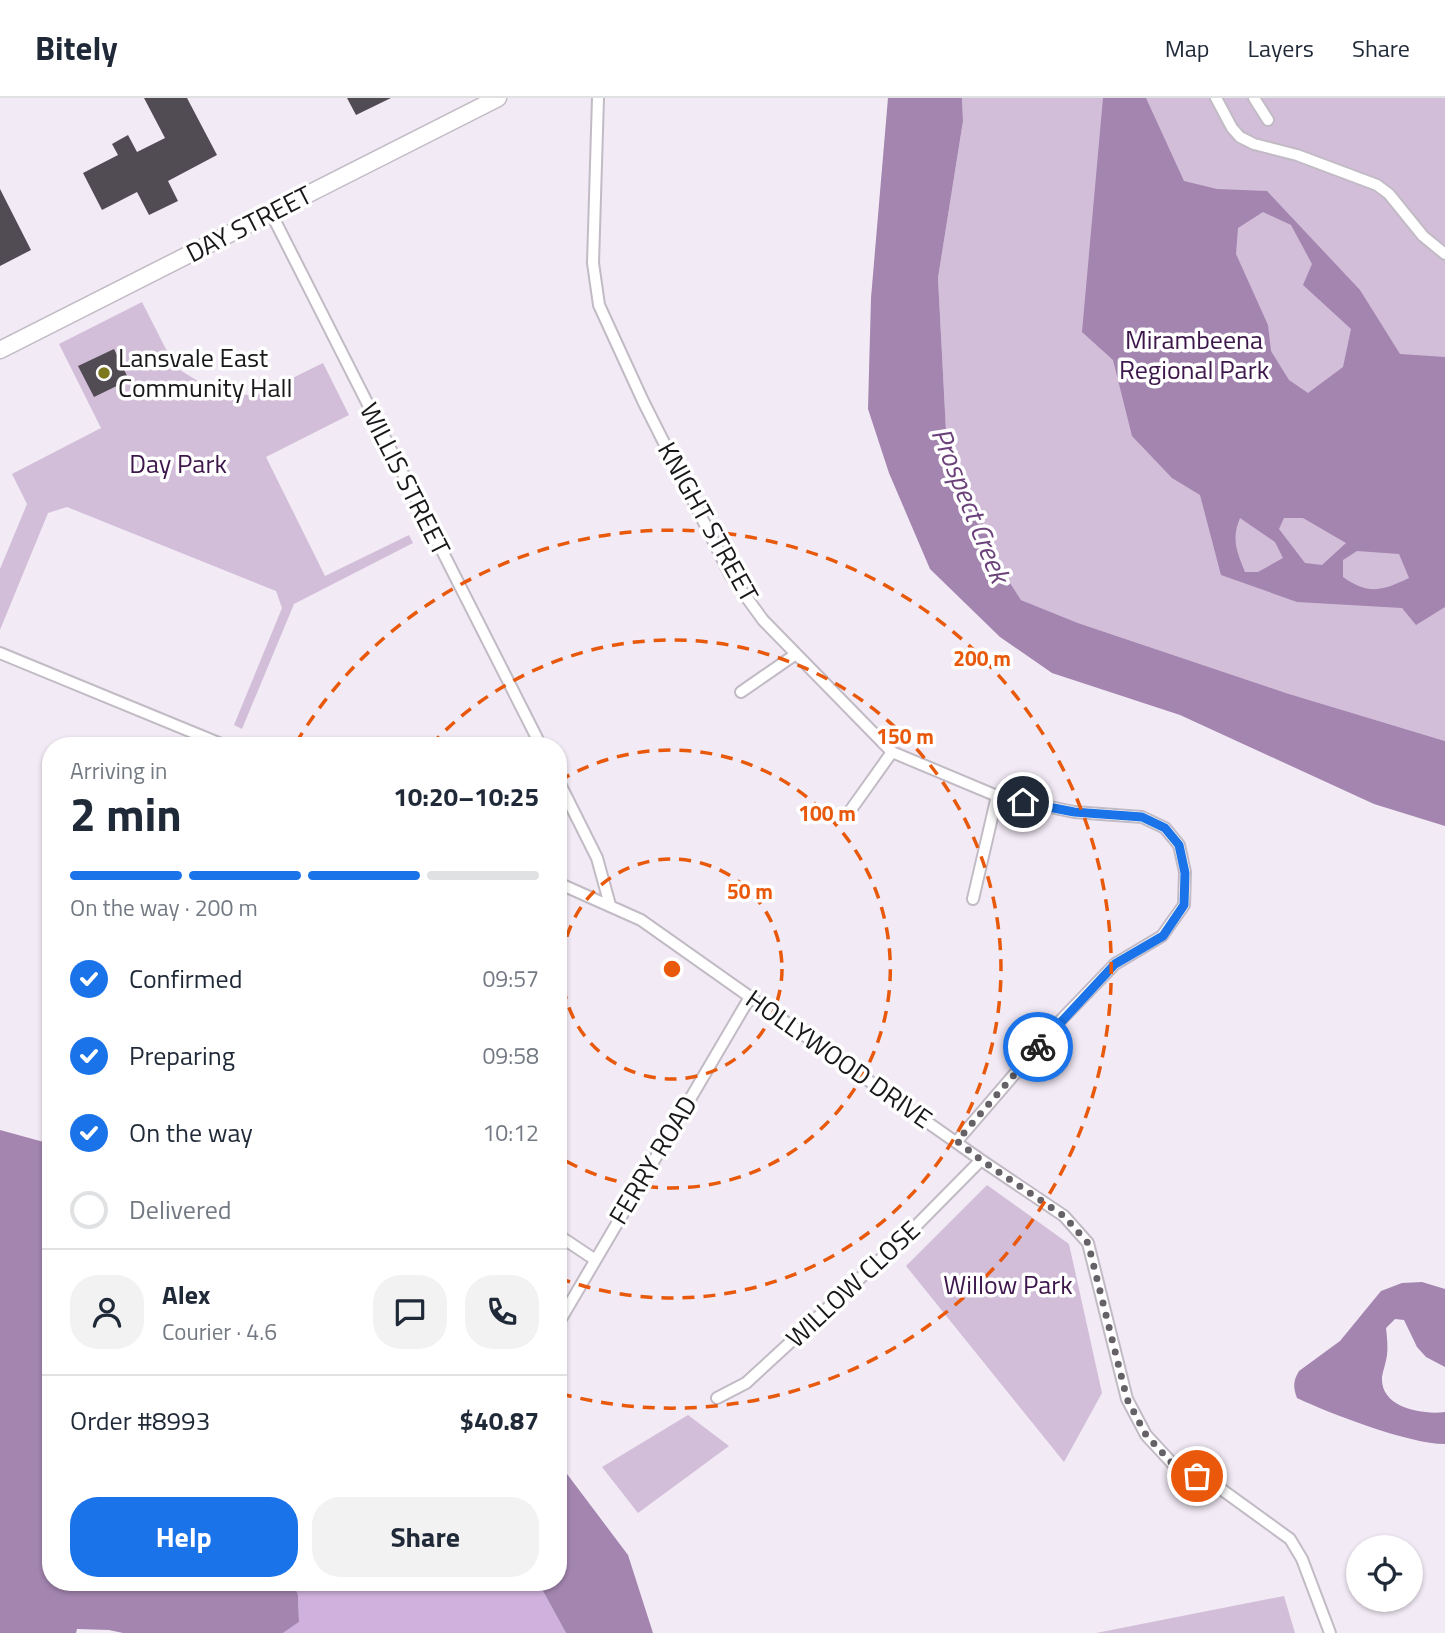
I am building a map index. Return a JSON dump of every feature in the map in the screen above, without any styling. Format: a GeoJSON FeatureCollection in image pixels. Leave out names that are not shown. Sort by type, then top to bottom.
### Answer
{"type":"FeatureCollection","features":[{"type":"Feature","properties":{"kind":"street","name":"DAY STREET"},"geometry":{"type":"LineString","coordinates":[[0,350],[498,98]]}},
{"type":"Feature","properties":{"kind":"street","name":"KNIGHT STREET"},"geometry":{"type":"LineString","coordinates":[[598,98],[593,263],[599,305],[643,401],[731,576],[763,620],[892,752],[997,796],[1074,812],[1142,817],[1165,828],[1179,845],[1185,873],[1184,905],[1163,936],[1115,964],[1061,1020],[957,1141]]}},
{"type":"Feature","properties":{"kind":"street"},"geometry":{"type":"LineString","coordinates":[[1216,98],[1240,137],[1377,185],[1389,194],[1423,236],[1445,254]]}},
{"type":"Feature","properties":{"kind":"street"},"geometry":{"type":"LineString","coordinates":[[1254,98],[1268,120]]}},
{"type":"Feature","properties":{"kind":"street","name":"WILLIS STREET"},"geometry":{"type":"LineString","coordinates":[[271,213],[536,737]]}},
{"type":"Feature","properties":{"kind":"street"},"geometry":{"type":"LineString","coordinates":[[0,653],[204,737]]}},
{"type":"Feature","properties":{"kind":"street"},"geometry":{"type":"LineString","coordinates":[[741,692],[796,654]]}},
{"type":"Feature","properties":{"kind":"street"},"geometry":{"type":"LineString","coordinates":[[850,811],[892,752]]}},
{"type":"Feature","properties":{"kind":"street"},"geometry":{"type":"LineString","coordinates":[[973,898],[997,796]]}},
{"type":"Feature","properties":{"kind":"street"},"geometry":{"type":"LineString","coordinates":[[567,798],[597,858],[610,905]]}},
{"type":"Feature","properties":{"kind":"street","name":"HOLLYWOOD DRIVE"},"geometry":{"type":"LineString","coordinates":[[567,887],[641,920],[1064,1216],[1088,1243],[1127,1399],[1146,1435],[1172,1463],[1221,1489],[1290,1539],[1302,1559],[1331,1633]]}},
{"type":"Feature","properties":{"kind":"street","name":"FERRY ROAD"},"geometry":{"type":"LineString","coordinates":[[567,1308],[750,997]]}},
{"type":"Feature","properties":{"kind":"street","name":"WILLOW CLOSE"},"geometry":{"type":"LineString","coordinates":[[717,1398],[746,1383],[907,1235],[981,1160]]}},
{"type":"Feature","properties":{"kind":"street"},"geometry":{"type":"LineString","coordinates":[[567,1242],[594,1259]]}},
{"type":"Feature","properties":{"kind":"green space","name":"Mirambeena Regional Park"},"geometry":{"type":"Polygon","coordinates":[[[962,98],[1445,98],[1445,741],[1286,693],[1078,623],[1021,600],[1001,569],[946,431],[938,278],[963,121],[962,98]]]}},
{"type":"Feature","properties":{"kind":"green space","name":"Day Park"},"geometry":{"type":"Polygon","coordinates":[[[142,302],[175,367],[214,391],[256,396],[323,363],[349,415],[266,457],[325,576],[409,535],[413,543],[294,604],[242,729],[234,725],[282,608],[276,591],[67,507],[48,513],[0,630],[0,569],[27,504],[12,474],[101,428],[59,344],[142,302]]]}},
{"type":"Feature","properties":{"kind":"green space","name":"Willow Park"},"geometry":{"type":"Polygon","coordinates":[[[987,1185],[1069,1244],[1102,1393],[1064,1462],[906,1266],[987,1185]]]}},
{"type":"Feature","properties":{"kind":"green space"},"geometry":{"type":"Polygon","coordinates":[[[688,1415],[729,1446],[638,1513],[602,1467],[688,1415]]]}},
{"type":"Feature","properties":{"kind":"green space"},"geometry":{"type":"Polygon","coordinates":[[[1284,1596],[1295,1633],[1096,1633],[1284,1596]]]}},
{"type":"Feature","properties":{"kind":"shaded area"},"geometry":{"type":"Polygon","coordinates":[[[296,1591],[543,1591],[566,1633],[283,1633],[299,1622],[296,1591]]]}},
{"type":"Feature","properties":{"kind":"water","name":"Prospect Creek"},"geometry":{"type":"Polygon","coordinates":[[[888,98],[962,98],[963,121],[938,278],[946,431],[1001,569],[1021,600],[1078,623],[1286,693],[1445,741],[1445,826],[1374,804],[1180,715],[1052,673],[1000,637],[930,569],[889,473],[868,409],[871,298],[888,98]]]}},
{"type":"Feature","properties":{"kind":"water"},"geometry":{"type":"Polygon","coordinates":[[[1103,98],[1146,98],[1184,181],[1217,189],[1267,191],[1360,290],[1400,354],[1445,357],[1445,607],[1416,625],[1402,608],[1297,602],[1221,575],[1200,495],[1172,478],[1132,436],[1113,360],[1082,332],[1103,98]],[[1263,212],[1238,228],[1236,254],[1268,325],[1271,351],[1289,380],[1308,393],[1343,367],[1351,329],[1303,285],[1312,264],[1291,225],[1263,212]],[[1240,518],[1236,545],[1245,572],[1258,572],[1283,558],[1275,542],[1240,518]],[[1284,518],[1279,529],[1305,563],[1322,565],[1346,543],[1303,518],[1284,518]],[[1357,551],[1343,560],[1343,577],[1360,587],[1383,588],[1409,578],[1399,554],[1357,551]]]}},
{"type":"Feature","properties":{"kind":"water"},"geometry":{"type":"Polygon","coordinates":[[[0,1130],[42,1142],[42,1591],[296,1591],[299,1622],[283,1633],[123,1633],[77,1629],[76,1633],[0,1633],[0,1130]]]}},
{"type":"Feature","properties":{"kind":"water"},"geometry":{"type":"Polygon","coordinates":[[[1422,1282],[1445,1289],[1445,1367],[1426,1357],[1417,1347],[1404,1320],[1395,1319],[1386,1328],[1387,1358],[1382,1377],[1383,1388],[1388,1396],[1404,1407],[1425,1412],[1445,1412],[1445,1444],[1391,1434],[1297,1398],[1294,1384],[1299,1371],[1340,1341],[1381,1291],[1402,1283],[1422,1282]]]}},
{"type":"Feature","properties":{"kind":"water"},"geometry":{"type":"Polygon","coordinates":[[[567,1474],[628,1555],[653,1633],[566,1633],[543,1591],[567,1591],[567,1474]]]}},
{"type":"Feature","properties":{"kind":"building"},"geometry":{"type":"Polygon","coordinates":[[[144,98],[187,98],[217,155],[168,181],[178,201],[149,215],[137,192],[102,210],[83,173],[118,155],[112,144],[128,135],[137,152],[165,138],[144,98]]]}},
{"type":"Feature","properties":{"kind":"building"},"geometry":{"type":"Polygon","coordinates":[[[347,98],[391,98],[356,115],[347,98]]]}},
{"type":"Feature","properties":{"kind":"building"},"geometry":{"type":"Polygon","coordinates":[[[0,189],[31,250],[0,266],[0,189]]]}},
{"type":"Feature","properties":{"kind":"building","name":"Lansvale East Community Hall"},"geometry":{"type":"Polygon","coordinates":[[[114,349],[129,380],[94,397],[78,366],[114,349]]]}},
{"type":"Feature","properties":{"kind":"way so far"},"geometry":{"type":"LineString","coordinates":[[1038,1047],[957,1141],[1064,1216],[1088,1243],[1127,1399],[1146,1435],[1172,1463],[1197,1476]]}},
{"type":"Feature","properties":{"kind":"place","name":"Lansvale East Community Hall"},"geometry":{"type":"Point","coordinates":[104,373]}},
{"type":"Feature","properties":{"kind":"route"},"geometry":{"type":"LineString","coordinates":[[1023,802],[1074,812],[1142,817],[1165,828],[1179,845],[1185,873],[1184,905],[1163,936],[1115,964],[1038,1047]]}}]}
